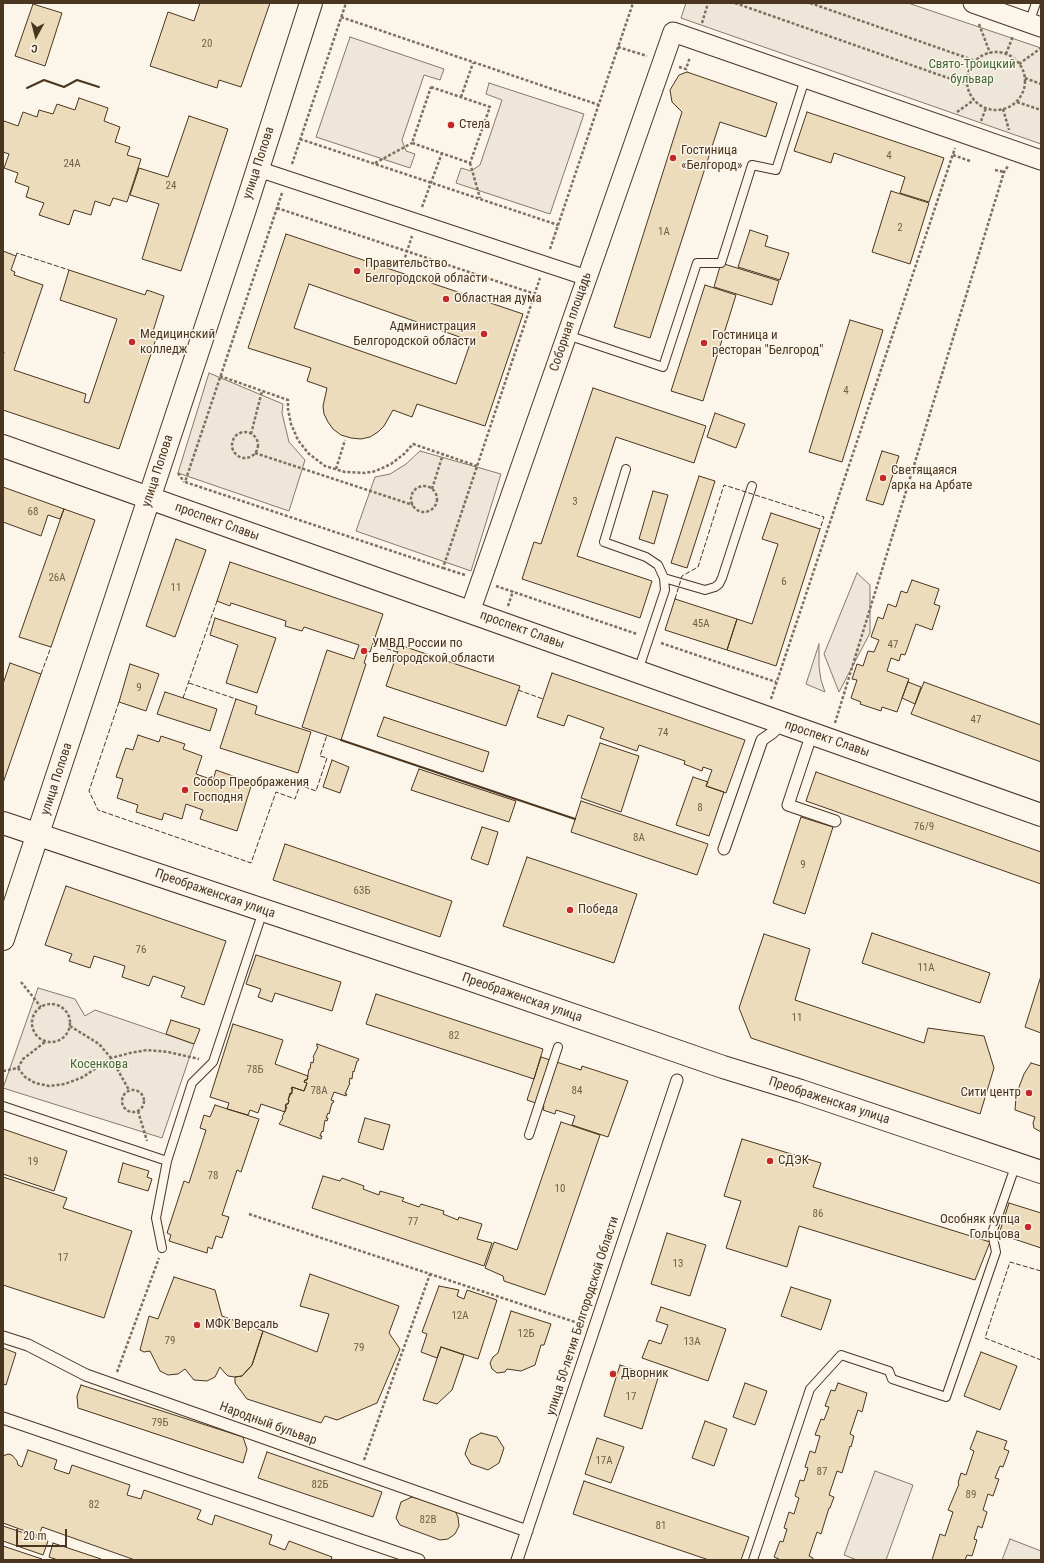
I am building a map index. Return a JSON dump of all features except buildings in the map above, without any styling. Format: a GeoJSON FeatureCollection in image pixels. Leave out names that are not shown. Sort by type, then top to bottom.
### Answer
{"type":"FeatureCollection","features":[{"type":"Feature","properties":{"kind":"main road","name":"улица Попова"},"geometry":{"type":"LineString","coordinates":[[3,939],[258,169],[311,3]]}},
{"type":"Feature","properties":{"kind":"main road","name":"проспект Славы"},"geometry":{"type":"LineString","coordinates":[[3,446],[1041,815]]}},
{"type":"Feature","properties":{"kind":"main road","name":"Преображенская улица"},"geometry":{"type":"LineString","coordinates":[[3,823],[264,910],[723,1067],[801,1091],[1041,1172]]}},
{"type":"Feature","properties":{"kind":"street"},"geometry":{"type":"LineString","coordinates":[[975,10],[1035,25]]}},
{"type":"Feature","properties":{"kind":"street","name":"Соборная площадь"},"geometry":{"type":"LineString","coordinates":[[470,612],[673,32],[806,79]]}},
{"type":"Feature","properties":{"kind":"street"},"geometry":{"type":"LineString","coordinates":[[806,79],[1041,160]]}},
{"type":"Feature","properties":{"kind":"street"},"geometry":{"type":"LineString","coordinates":[[258,169],[587,278]]}},
{"type":"Feature","properties":{"kind":"street"},"geometry":{"type":"LineString","coordinates":[[724,849],[762,740],[772,733],[773,720]]}},
{"type":"Feature","properties":{"kind":"street"},"geometry":{"type":"LineString","coordinates":[[821,736],[788,805],[835,821]]}},
{"type":"Feature","properties":{"kind":"street","name":"улица 50-летия Белгородской Области"},"geometry":{"type":"LineString","coordinates":[[516,1560],[527,1531],[677,1080]]}},
{"type":"Feature","properties":{"kind":"street","name":"Народный бульвар"},"geometry":{"type":"LineString","coordinates":[[3,1337],[28,1345],[86,1374],[112,1384],[527,1531]]}},
{"type":"Feature","properties":{"kind":"street"},"geometry":{"type":"LineString","coordinates":[[3,1418],[419,1560]]}},
{"type":"Feature","properties":{"kind":"lane"},"geometry":{"type":"LineString","coordinates":[[1035,25],[1036,3]]}},
{"type":"Feature","properties":{"kind":"lane"},"geometry":{"type":"LineString","coordinates":[[567,335],[663,367],[697,263],[721,263],[752,165],[776,170],[806,79]]}},
{"type":"Feature","properties":{"kind":"lane"},"geometry":{"type":"LineString","coordinates":[[626,469],[604,542],[646,556],[658,565],[664,578],[665,590],[638,672]]}},
{"type":"Feature","properties":{"kind":"lane"},"geometry":{"type":"LineString","coordinates":[[664,578],[702,590],[710,589],[719,584],[752,486]]}},
{"type":"Feature","properties":{"kind":"lane"},"geometry":{"type":"LineString","coordinates":[[162,1248],[156,1218],[168,1161],[192,1083],[213,1062],[264,910]]}},
{"type":"Feature","properties":{"kind":"lane"},"geometry":{"type":"LineString","coordinates":[[529,1135],[558,1047]]}},
{"type":"Feature","properties":{"kind":"lane"},"geometry":{"type":"LineString","coordinates":[[3,1106],[168,1161]]}},
{"type":"Feature","properties":{"kind":"lane"},"geometry":{"type":"LineString","coordinates":[[753,1560],[810,1389],[841,1356],[889,1371],[892,1379],[946,1397],[996,1252],[992,1233],[1016,1163]]}},
{"type":"Feature","properties":{"kind":"path"},"geometry":{"type":"LineString","coordinates":[[185,482],[346,3]]}},
{"type":"Feature","properties":{"kind":"path"},"geometry":{"type":"LineString","coordinates":[[442,568],[633,3]]}},
{"type":"Feature","properties":{"kind":"path"},"geometry":{"type":"LineString","coordinates":[[735,3],[968,85]]}},
{"type":"Feature","properties":{"kind":"path"},"geometry":{"type":"LineString","coordinates":[[810,3],[976,61]]}},
{"type":"Feature","properties":{"kind":"path"},"geometry":{"type":"LineString","coordinates":[[975,10],[990,53]]}},
{"type":"Feature","properties":{"kind":"path"},"geometry":{"type":"LineString","coordinates":[[341,17],[599,105]]}},
{"type":"Feature","properties":{"kind":"path"},"geometry":{"type":"LineString","coordinates":[[1019,64],[1041,48]]}},
{"type":"Feature","properties":{"kind":"path"},"geometry":{"type":"LineString","coordinates":[[990,53],[1006,54],[1014,58],[1019,64],[1025,78],[1022,95],[1017,102],[1003,109],[994,110],[986,108],[974,100],[968,85],[969,72],[976,61],[990,53]]}},
{"type":"Feature","properties":{"kind":"path"},"geometry":{"type":"LineString","coordinates":[[461,97],[473,63]]}},
{"type":"Feature","properties":{"kind":"path"},"geometry":{"type":"LineString","coordinates":[[1025,78],[1041,84]]}},
{"type":"Feature","properties":{"kind":"path"},"geometry":{"type":"LineString","coordinates":[[375,164],[412,143],[431,87],[490,107],[470,162],[480,199]]}},
{"type":"Feature","properties":{"kind":"path"},"geometry":{"type":"LineString","coordinates":[[1017,102],[1041,110]]}},
{"type":"Feature","properties":{"kind":"path"},"geometry":{"type":"LineString","coordinates":[[773,720],[776,682],[960,132]]}},
{"type":"Feature","properties":{"kind":"path"},"geometry":{"type":"LineString","coordinates":[[300,139],[558,225]]}},
{"type":"Feature","properties":{"kind":"path"},"geometry":{"type":"LineString","coordinates":[[412,143],[470,162]]}},
{"type":"Feature","properties":{"kind":"path"},"geometry":{"type":"LineString","coordinates":[[821,736],[1004,172],[1015,151]]}},
{"type":"Feature","properties":{"kind":"path"},"geometry":{"type":"LineString","coordinates":[[402,267],[442,153]]}},
{"type":"Feature","properties":{"kind":"path"},"geometry":{"type":"LineString","coordinates":[[953,155],[970,161]]}},
{"type":"Feature","properties":{"kind":"path"},"geometry":{"type":"LineString","coordinates":[[995,170],[1004,172]]}},
{"type":"Feature","properties":{"kind":"path"},"geometry":{"type":"LineString","coordinates":[[277,208],[535,294]]}},
{"type":"Feature","properties":{"kind":"path"},"geometry":{"type":"LineString","coordinates":[[220,376],[288,400],[291,424],[298,440],[308,453],[325,466],[345,472],[365,473],[391,464],[404,454],[413,444],[477,466]]}},
{"type":"Feature","properties":{"kind":"path"},"geometry":{"type":"LineString","coordinates":[[251,434],[262,391]]}},
{"type":"Feature","properties":{"kind":"path"},"geometry":{"type":"LineString","coordinates":[[243,432],[251,434],[257,440],[258,445],[255,453],[247,458],[243,458],[236,454],[232,447],[232,443],[236,436],[243,432]]}},
{"type":"Feature","properties":{"kind":"path"},"geometry":{"type":"LineString","coordinates":[[336,469],[345,440]]}},
{"type":"Feature","properties":{"kind":"path"},"geometry":{"type":"LineString","coordinates":[[255,453],[413,505]]}},
{"type":"Feature","properties":{"kind":"path"},"geometry":{"type":"LineString","coordinates":[[432,489],[443,454]]}},
{"type":"Feature","properties":{"kind":"path"},"geometry":{"type":"LineString","coordinates":[[178,473],[185,482],[481,580],[776,682]]}},
{"type":"Feature","properties":{"kind":"path"},"geometry":{"type":"LineString","coordinates":[[422,486],[426,486],[434,491],[437,499],[434,508],[427,512],[423,512],[415,509],[413,505],[411,498],[415,490],[422,486]]}},
{"type":"Feature","properties":{"kind":"path"},"geometry":{"type":"LineString","coordinates":[[21,982],[41,1007]]}},
{"type":"Feature","properties":{"kind":"path"},"geometry":{"type":"LineString","coordinates":[[52,1004],[62,1007],[69,1016],[70,1026],[66,1036],[56,1042],[46,1041],[36,1036],[32,1026],[34,1015],[41,1007],[52,1004]]}},
{"type":"Feature","properties":{"kind":"path"},"geometry":{"type":"LineString","coordinates":[[70,1026],[99,1044],[111,1058],[129,1090]]}},
{"type":"Feature","properties":{"kind":"path"},"geometry":{"type":"LineString","coordinates":[[3,1071],[18,1068],[23,1059],[46,1041]]}},
{"type":"Feature","properties":{"kind":"path"},"geometry":{"type":"LineString","coordinates":[[18,1068],[25,1077],[35,1083],[48,1086],[65,1084],[83,1077],[111,1058],[147,1050],[168,1052],[213,1062]]}},
{"type":"Feature","properties":{"kind":"path"},"geometry":{"type":"LineString","coordinates":[[129,1090],[137,1090],[144,1096],[144,1104],[138,1111],[130,1111],[123,1105],[123,1097],[129,1090]]}},
{"type":"Feature","properties":{"kind":"path"},"geometry":{"type":"LineString","coordinates":[[138,1111],[152,1156]]}},
{"type":"Feature","properties":{"kind":"path"},"geometry":{"type":"LineString","coordinates":[[249,1214],[594,1328]]}},
{"type":"Feature","properties":{"kind":"path"},"geometry":{"type":"LineString","coordinates":[[112,1384],[162,1248]]}},
{"type":"Feature","properties":{"kind":"path"},"geometry":{"type":"LineString","coordinates":[[360,1472],[430,1274]]}},
{"type":"Feature","properties":{"kind":"green space","name":"Свято-Троицкий бульвар"},"geometry":{"type":"Polygon","coordinates":[[[686,3],[908,3],[1041,48],[1041,144],[681,18],[686,3]]]}},
{"type":"Feature","properties":{"kind":"green space"},"geometry":{"type":"Polygon","coordinates":[[[350,37],[444,69],[440,80],[424,75],[402,140],[406,151],[415,154],[410,168],[316,137],[350,37]]]}},
{"type":"Feature","properties":{"kind":"green space"},"geometry":{"type":"Polygon","coordinates":[[[489,83],[584,114],[550,214],[456,183],[461,168],[471,171],[480,165],[502,100],[486,94],[489,83]]]}},
{"type":"Feature","properties":{"kind":"green space"},"geometry":{"type":"Polygon","coordinates":[[[209,373],[283,404],[282,413],[289,442],[305,460],[289,511],[178,473],[209,373]]]}},
{"type":"Feature","properties":{"kind":"green space"},"geometry":{"type":"Polygon","coordinates":[[[420,451],[501,474],[471,571],[356,531],[375,477],[390,474],[406,464],[420,451]]]}},
{"type":"Feature","properties":{"kind":"green space"},"geometry":{"type":"Polygon","coordinates":[[[857,573],[870,585],[870,633],[839,692],[824,654],[857,573]]]}},
{"type":"Feature","properties":{"kind":"green space"},"geometry":{"type":"Polygon","coordinates":[[[819,644],[819,666],[825,692],[806,684],[819,644]]]}},
{"type":"Feature","properties":{"kind":"green space","name":"Косенкова"},"geometry":{"type":"Polygon","coordinates":[[[38,988],[75,999],[85,1016],[95,1010],[194,1044],[162,1138],[3,1088],[38,988]]]}},
{"type":"Feature","properties":{"kind":"green space"},"geometry":{"type":"Polygon","coordinates":[[[875,1471],[913,1485],[886,1560],[857,1560],[844,1555],[875,1471]]]}},
{"type":"Feature","properties":{"kind":"green space"},"geometry":{"type":"Polygon","coordinates":[[[1010,1539],[1041,1551],[1041,1560],[1002,1560],[1010,1539]]]}},
{"type":"Feature","properties":{"kind":"fence"},"geometry":{"type":"LineString","coordinates":[[16,256],[17,253],[69,270]]}},
{"type":"Feature","properties":{"kind":"fence"},"geometry":{"type":"LineString","coordinates":[[675,599],[682,576],[698,567],[724,485],[824,517],[820,529]]}},
{"type":"Feature","properties":{"kind":"fence"},"geometry":{"type":"LineString","coordinates":[[183,698],[217,601]]}},
{"type":"Feature","properties":{"kind":"fence"},"geometry":{"type":"LineString","coordinates":[[373,644],[397,652]]}},
{"type":"Feature","properties":{"kind":"fence"},"geometry":{"type":"LineString","coordinates":[[41,674],[51,647]]}},
{"type":"Feature","properties":{"kind":"fence"},"geometry":{"type":"LineString","coordinates":[[189,683],[236,699]]}},
{"type":"Feature","properties":{"kind":"fence"},"geometry":{"type":"LineString","coordinates":[[518,690],[543,699]]}},
{"type":"Feature","properties":{"kind":"fence"},"geometry":{"type":"LineString","coordinates":[[119,702],[89,791],[98,810],[251,863],[276,792],[295,799],[300,785],[316,791],[327,758],[320,756],[327,735]]}},
{"type":"Feature","properties":{"kind":"fence"},"geometry":{"type":"LineString","coordinates":[[1041,1271],[1010,1262],[985,1338],[1041,1360]]}},
{"type":"Feature","properties":{"kind":"wall"},"geometry":{"type":"LineString","coordinates":[[27,88],[44,80],[64,87],[77,80],[99,87]]}},
{"type":"Feature","properties":{"kind":"wall"},"geometry":{"type":"LineString","coordinates":[[341,740],[575,819]]}},
{"type":"Feature","properties":{"kind":"place","name":"Стела"},"geometry":{"type":"Point","coordinates":[451,125]}},
{"type":"Feature","properties":{"kind":"place","name":"Гостиница «Белгород»"},"geometry":{"type":"Point","coordinates":[673,158]}},
{"type":"Feature","properties":{"kind":"place","name":"Правительство Белгородской области"},"geometry":{"type":"Point","coordinates":[357,271]}},
{"type":"Feature","properties":{"kind":"place","name":"Областная дума"},"geometry":{"type":"Point","coordinates":[446,299]}},
{"type":"Feature","properties":{"kind":"place","name":"Администрация Белгородской области"},"geometry":{"type":"Point","coordinates":[484,334]}},
{"type":"Feature","properties":{"kind":"place","name":"Медицинский колледж"},"geometry":{"type":"Point","coordinates":[132,342]}},
{"type":"Feature","properties":{"kind":"place","name":"Гостиница и ресторан \"Белгород\""},"geometry":{"type":"Point","coordinates":[704,343]}},
{"type":"Feature","properties":{"kind":"place","name":"Светящаяся арка на Арбате"},"geometry":{"type":"Point","coordinates":[883,478]}},
{"type":"Feature","properties":{"kind":"place","name":"УМВД России по Белгородской области"},"geometry":{"type":"Point","coordinates":[364,651]}},
{"type":"Feature","properties":{"kind":"place","name":"Собор Преображения Господня"},"geometry":{"type":"Point","coordinates":[185,790]}},
{"type":"Feature","properties":{"kind":"place","name":"Победа"},"geometry":{"type":"Point","coordinates":[570,910]}},
{"type":"Feature","properties":{"kind":"place","name":"Сити центр"},"geometry":{"type":"Point","coordinates":[1029,1093]}},
{"type":"Feature","properties":{"kind":"place","name":"СДЭК"},"geometry":{"type":"Point","coordinates":[770,1161]}},
{"type":"Feature","properties":{"kind":"place","name":"Особняк купца Гольцова"},"geometry":{"type":"Point","coordinates":[1028,1227]}},
{"type":"Feature","properties":{"kind":"place","name":"МФК Версаль"},"geometry":{"type":"Point","coordinates":[197,1325]}},
{"type":"Feature","properties":{"kind":"place","name":"Дворник"},"geometry":{"type":"Point","coordinates":[613,1374]}}]}
